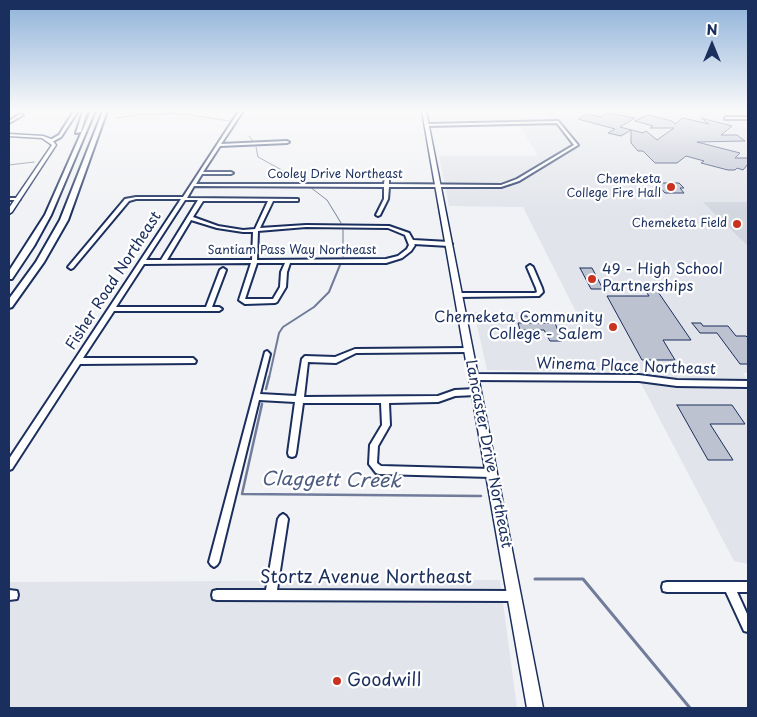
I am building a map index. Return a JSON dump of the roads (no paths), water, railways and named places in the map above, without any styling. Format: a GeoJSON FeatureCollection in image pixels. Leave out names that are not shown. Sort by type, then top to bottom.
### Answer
{"type":"FeatureCollection","features":[{"type":"Feature","properties":{"kind":"highway"},"geometry":{"type":"LineString","coordinates":[[54,203],[72,144]]}},
{"type":"Feature","properties":{"kind":"highway"},"geometry":{"type":"LineString","coordinates":[[9,277],[39,232],[54,203],[79,144]]}},
{"type":"Feature","properties":{"kind":"highway"},"geometry":{"type":"LineString","coordinates":[[9,305],[40,262],[64,220],[92,144]]}},
{"type":"Feature","properties":{"kind":"main road"},"geometry":{"type":"LineString","coordinates":[[9,212],[52,150],[54,144]]}},
{"type":"Feature","properties":{"kind":"main road","name":"Lancaster Drive Northeast"},"geometry":{"type":"LineString","coordinates":[[431,144],[535,708]]}},
{"type":"Feature","properties":{"kind":"street"},"geometry":{"type":"LineString","coordinates":[[220,145],[239,144]]}},
{"type":"Feature","properties":{"kind":"street","name":"Cooley Drive Northeast"},"geometry":{"type":"LineString","coordinates":[[194,184],[475,184],[497,186],[513,183],[575,147],[574,144]]}},
{"type":"Feature","properties":{"kind":"street","name":"Fisher Road Northeast"},"geometry":{"type":"LineString","coordinates":[[9,466],[220,145]]}},
{"type":"Feature","properties":{"kind":"street"},"geometry":{"type":"LineString","coordinates":[[202,173],[231,173]]}},
{"type":"Feature","properties":{"kind":"street"},"geometry":{"type":"LineString","coordinates":[[378,215],[386,199],[387,174]]}},
{"type":"Feature","properties":{"kind":"street"},"geometry":{"type":"LineString","coordinates":[[71,267],[127,200],[136,198],[296,200]]}},
{"type":"Feature","properties":{"kind":"street"},"geometry":{"type":"LineString","coordinates":[[9,199],[18,199]]}},
{"type":"Feature","properties":{"kind":"street"},"geometry":{"type":"LineString","coordinates":[[163,262],[201,200]]}},
{"type":"Feature","properties":{"kind":"street"},"geometry":{"type":"LineString","coordinates":[[270,200],[256,231],[254,261],[242,299],[245,302],[275,301],[283,287],[284,272],[288,261]]}},
{"type":"Feature","properties":{"kind":"street","name":"Santiam Pass Way Northeast"},"geometry":{"type":"LineString","coordinates":[[190,218],[227,229],[256,231],[306,226],[382,226],[402,232],[412,242],[448,243]]}},
{"type":"Feature","properties":{"kind":"street","name":"Santiam Pass Way Northeast"},"geometry":{"type":"LineString","coordinates":[[143,262],[386,261],[406,253],[411,247],[412,242]]}},
{"type":"Feature","properties":{"kind":"street"},"geometry":{"type":"LineString","coordinates":[[458,296],[537,295],[540,292],[530,267]]}},
{"type":"Feature","properties":{"kind":"street"},"geometry":{"type":"LineString","coordinates":[[208,310],[224,270]]}},
{"type":"Feature","properties":{"kind":"street"},"geometry":{"type":"LineString","coordinates":[[112,309],[219,310]]}},
{"type":"Feature","properties":{"kind":"street"},"geometry":{"type":"LineString","coordinates":[[292,453],[305,359],[336,360],[354,351],[468,350]]}},
{"type":"Feature","properties":{"kind":"street"},"geometry":{"type":"LineString","coordinates":[[214,562],[267,354]]}},
{"type":"Feature","properties":{"kind":"street"},"geometry":{"type":"LineString","coordinates":[[78,361],[193,361]]}},
{"type":"Feature","properties":{"kind":"street","name":"Winema Place Northeast"},"geometry":{"type":"LineString","coordinates":[[473,377],[639,378],[676,383],[748,384]]}},
{"type":"Feature","properties":{"kind":"street"},"geometry":{"type":"LineString","coordinates":[[256,397],[385,400],[438,399],[456,393],[476,392]]}},
{"type":"Feature","properties":{"kind":"street"},"geometry":{"type":"LineString","coordinates":[[385,400],[386,425],[374,445],[374,464],[379,470],[491,473]]}},
{"type":"Feature","properties":{"kind":"street"},"geometry":{"type":"LineString","coordinates":[[271,594],[283,519]]}},
{"type":"Feature","properties":{"kind":"street"},"geometry":{"type":"LineString","coordinates":[[668,587],[748,587]]}},
{"type":"Feature","properties":{"kind":"street"},"geometry":{"type":"LineString","coordinates":[[728,587],[748,627]]}},
{"type":"Feature","properties":{"kind":"street","name":"Stortz Avenue Northeast"},"geometry":{"type":"LineString","coordinates":[[217,595],[514,596]]}},
{"type":"Feature","properties":{"kind":"waterway","name":"Claggett Creek"},"geometry":{"type":"LineString","coordinates":[[256,147],[258,157],[300,180]]}},
{"type":"Feature","properties":{"kind":"waterway","name":"Claggett Creek"},"geometry":{"type":"LineString","coordinates":[[9,165],[34,162]]}},
{"type":"Feature","properties":{"kind":"waterway","name":"Claggett Creek"},"geometry":{"type":"LineString","coordinates":[[310,187],[327,200],[341,223]]}},
{"type":"Feature","properties":{"kind":"waterway","name":"Claggett Creek"},"geometry":{"type":"LineString","coordinates":[[343,230],[343,257]]}},
{"type":"Feature","properties":{"kind":"waterway","name":"Claggett Creek"},"geometry":{"type":"LineString","coordinates":[[269,378],[279,333],[283,327],[314,307],[329,292],[340,265]]}},
{"type":"Feature","properties":{"kind":"waterway","name":"Claggett Creek"},"geometry":{"type":"LineString","coordinates":[[266,389],[269,377]]}},
{"type":"Feature","properties":{"kind":"waterway","name":"Claggett Creek"},"geometry":{"type":"LineString","coordinates":[[262,404],[242,494],[481,496]]}},
{"type":"Feature","properties":{"kind":"waterway","name":"Claggett Creek"},"geometry":{"type":"LineString","coordinates":[[535,579],[583,579],[690,708]]}},
{"type":"Feature","properties":{"kind":"place","name":"Chemeketa College Fire Hall"},"geometry":{"type":"Point","coordinates":[671,187]}},
{"type":"Feature","properties":{"kind":"place","name":"Chemeketa Field"},"geometry":{"type":"Point","coordinates":[737,224]}},
{"type":"Feature","properties":{"kind":"place","name":"49 - High School Partnerships"},"geometry":{"type":"Point","coordinates":[592,279]}},
{"type":"Feature","properties":{"kind":"place","name":"Chemeketa Community College - Salem"},"geometry":{"type":"Point","coordinates":[613,327]}},
{"type":"Feature","properties":{"kind":"place","name":"Goodwill"},"geometry":{"type":"Point","coordinates":[337,681]}}]}
